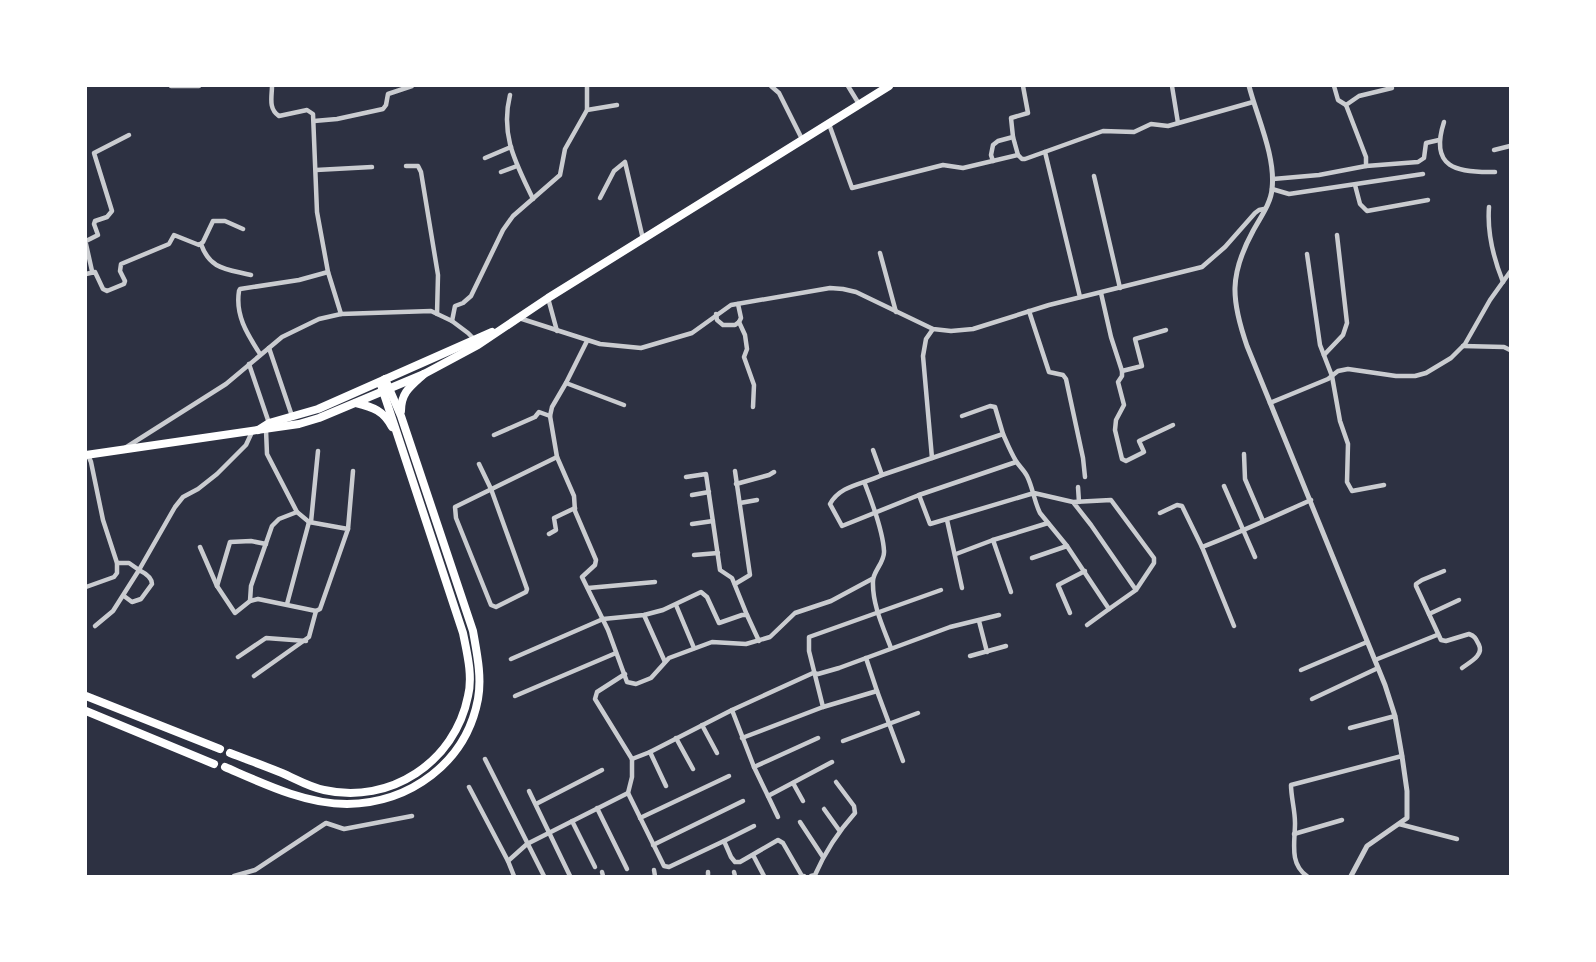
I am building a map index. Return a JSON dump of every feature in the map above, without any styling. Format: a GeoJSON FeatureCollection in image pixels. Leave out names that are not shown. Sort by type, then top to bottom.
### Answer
{"type":"FeatureCollection","features":[{"type":"Feature","properties":{"kind":"highway"},"geometry":{"type":"LineString","coordinates":[[267,426],[299,424],[424,374],[505,327],[889,86]]}},
{"type":"Feature","properties":{"kind":"highway"},"geometry":{"type":"LineString","coordinates":[[87,455],[124,448],[253,432],[292,416],[318,409],[476,342]]}},
{"type":"Feature","properties":{"kind":"highway"},"geometry":{"type":"LineString","coordinates":[[401,416],[401,398],[406,390],[424,374]]}},
{"type":"Feature","properties":{"kind":"highway"},"geometry":{"type":"LineString","coordinates":[[230,753],[323,790],[371,792],[391,787],[409,778],[440,754],[461,719],[469,695],[469,667],[463,633],[383,380]]}},
{"type":"Feature","properties":{"kind":"highway"},"geometry":{"type":"LineString","coordinates":[[225,767],[269,786],[313,799],[345,804],[377,801],[396,796],[434,774],[461,743],[470,726],[478,698],[480,667],[473,631],[401,416],[387,390]]}},
{"type":"Feature","properties":{"kind":"highway"},"geometry":{"type":"LineString","coordinates":[[356,403],[376,408],[387,417],[406,456]]}},
{"type":"Feature","properties":{"kind":"highway"},"geometry":{"type":"LineString","coordinates":[[86,696],[220,749]]}},
{"type":"Feature","properties":{"kind":"highway"},"geometry":{"type":"LineString","coordinates":[[86,711],[214,764]]}},
{"type":"Feature","properties":{"kind":"street"},"geometry":{"type":"LineString","coordinates":[[171,86],[199,86]]}},
{"type":"Feature","properties":{"kind":"street"},"geometry":{"type":"LineString","coordinates":[[272,86],[272,108],[276,114],[279,116],[307,110],[313,114],[317,212],[328,272],[341,314]]}},
{"type":"Feature","properties":{"kind":"street"},"geometry":{"type":"LineString","coordinates":[[314,120],[337,119],[383,109],[386,105],[387,94],[412,86]]}},
{"type":"Feature","properties":{"kind":"street"},"geometry":{"type":"LineString","coordinates":[[452,321],[455,306],[471,296],[503,230],[513,216],[560,175],[565,149],[587,110],[586,86]]}},
{"type":"Feature","properties":{"kind":"street"},"geometry":{"type":"LineString","coordinates":[[771,86],[779,93],[803,141]]}},
{"type":"Feature","properties":{"kind":"street"},"geometry":{"type":"LineString","coordinates":[[848,86],[859,104]]}},
{"type":"Feature","properties":{"kind":"street"},"geometry":{"type":"LineString","coordinates":[[1023,86],[1028,110],[1025,114],[1011,118],[1018,155],[1022,159],[1103,131],[1130,132],[1151,124],[1168,126],[1253,102]]}},
{"type":"Feature","properties":{"kind":"street"},"geometry":{"type":"LineString","coordinates":[[1172,86],[1178,123]]}},
{"type":"Feature","properties":{"kind":"street"},"geometry":{"type":"LineString","coordinates":[[1249,86],[1271,163],[1273,179],[1272,189],[1264,209],[1243,251],[1234,287],[1237,316],[1378,668],[1395,716],[1401,756],[1408,815],[1405,820],[1367,846],[1351,876]]}},
{"type":"Feature","properties":{"kind":"street"},"geometry":{"type":"LineString","coordinates":[[1334,86],[1338,100],[1346,105],[1366,157],[1366,166]]}},
{"type":"Feature","properties":{"kind":"street"},"geometry":{"type":"LineString","coordinates":[[1346,105],[1359,96],[1392,88]]}},
{"type":"Feature","properties":{"kind":"street"},"geometry":{"type":"LineString","coordinates":[[510,95],[506,111],[507,138],[533,199]]}},
{"type":"Feature","properties":{"kind":"street"},"geometry":{"type":"LineString","coordinates":[[587,110],[617,105]]}},
{"type":"Feature","properties":{"kind":"street"},"geometry":{"type":"LineString","coordinates":[[1444,122],[1439,140],[1442,155],[1457,170],[1494,172]]}},
{"type":"Feature","properties":{"kind":"street"},"geometry":{"type":"LineString","coordinates":[[829,124],[852,188],[944,165],[963,168],[1018,155]]}},
{"type":"Feature","properties":{"kind":"street"},"geometry":{"type":"LineString","coordinates":[[129,135],[94,153],[112,211],[107,217],[95,221],[98,235],[86,243],[92,271],[95,272],[103,289],[107,291],[124,284],[125,281],[120,271],[121,264],[169,244],[174,235],[201,244],[214,265],[250,275]]}},
{"type":"Feature","properties":{"kind":"street"},"geometry":{"type":"LineString","coordinates":[[993,161],[991,155],[993,145],[1013,136]]}},
{"type":"Feature","properties":{"kind":"street"},"geometry":{"type":"LineString","coordinates":[[1273,179],[1319,175],[1366,166],[1418,162],[1424,158],[1426,143],[1439,140]]}},
{"type":"Feature","properties":{"kind":"street"},"geometry":{"type":"LineString","coordinates":[[1494,150],[1510,146]]}},
{"type":"Feature","properties":{"kind":"street"},"geometry":{"type":"LineString","coordinates":[[485,158],[511,147]]}},
{"type":"Feature","properties":{"kind":"street"},"geometry":{"type":"LineString","coordinates":[[1045,152],[1080,297]]}},
{"type":"Feature","properties":{"kind":"street"},"geometry":{"type":"LineString","coordinates":[[600,198],[614,171],[625,162],[643,239]]}},
{"type":"Feature","properties":{"kind":"street"},"geometry":{"type":"LineString","coordinates":[[406,166],[415,165],[421,172],[438,275],[437,314]]}},
{"type":"Feature","properties":{"kind":"street"},"geometry":{"type":"LineString","coordinates":[[501,172],[517,166]]}},
{"type":"Feature","properties":{"kind":"street"},"geometry":{"type":"LineString","coordinates":[[316,170],[372,167]]}},
{"type":"Feature","properties":{"kind":"street"},"geometry":{"type":"LineString","coordinates":[[1272,189],[1289,194],[1423,174]]}},
{"type":"Feature","properties":{"kind":"street"},"geometry":{"type":"LineString","coordinates":[[1094,176],[1120,288]]}},
{"type":"Feature","properties":{"kind":"street"},"geometry":{"type":"LineString","coordinates":[[1355,185],[1360,204],[1367,211],[1428,200]]}},
{"type":"Feature","properties":{"kind":"street"},"geometry":{"type":"LineString","coordinates":[[1489,207],[1491,246],[1503,282]]}},
{"type":"Feature","properties":{"kind":"street"},"geometry":{"type":"LineString","coordinates":[[519,318],[587,341],[641,348],[692,333],[731,305],[830,288],[843,289],[865,296],[933,329],[951,331],[973,329],[1080,297],[1202,267],[1225,248],[1259,210],[1264,209]]}},
{"type":"Feature","properties":{"kind":"street"},"geometry":{"type":"LineString","coordinates":[[201,244],[213,221],[225,221],[243,229]]}},
{"type":"Feature","properties":{"kind":"street"},"geometry":{"type":"LineString","coordinates":[[1324,355],[1343,335],[1347,323],[1336,235]]}},
{"type":"Feature","properties":{"kind":"street"},"geometry":{"type":"LineString","coordinates":[[880,253],[896,312]]}},
{"type":"Feature","properties":{"kind":"street"},"geometry":{"type":"LineString","coordinates":[[1307,254],[1315,314],[1324,355],[1332,376],[1340,421],[1348,444],[1347,482],[1349,489],[1352,492],[1384,485]]}},
{"type":"Feature","properties":{"kind":"street"},"geometry":{"type":"LineString","coordinates":[[86,274],[92,271]]}},
{"type":"Feature","properties":{"kind":"street"},"geometry":{"type":"LineString","coordinates":[[260,354],[247,333],[238,311],[240,289],[299,280],[328,272]]}},
{"type":"Feature","properties":{"kind":"street"},"geometry":{"type":"LineString","coordinates":[[1270,403],[1332,376],[1338,371],[1348,369],[1396,376],[1415,376],[1443,364],[1463,346],[1490,300],[1510,272]]}},
{"type":"Feature","properties":{"kind":"street"},"geometry":{"type":"LineString","coordinates":[[1101,293],[1122,371],[1118,382],[1124,405],[1116,420],[1115,430],[1122,459],[1126,461],[1144,452],[1139,441],[1173,425]]}},
{"type":"Feature","properties":{"kind":"street"},"geometry":{"type":"LineString","coordinates":[[548,298],[557,331]]}},
{"type":"Feature","properties":{"kind":"street"},"geometry":{"type":"LineString","coordinates":[[738,304],[741,318],[739,322],[745,335],[747,350],[744,357],[754,385],[753,407]]}},
{"type":"Feature","properties":{"kind":"street"},"geometry":{"type":"LineString","coordinates":[[124,448],[226,384],[282,337],[318,319],[341,314],[431,311],[452,321],[476,342]]}},
{"type":"Feature","properties":{"kind":"street"},"geometry":{"type":"LineString","coordinates":[[1029,311],[1049,372],[1059,374],[1066,379],[1085,477]]}},
{"type":"Feature","properties":{"kind":"street"},"geometry":{"type":"LineString","coordinates":[[716,314],[717,320],[723,325],[735,325],[739,322]]}},
{"type":"Feature","properties":{"kind":"street"},"geometry":{"type":"LineString","coordinates":[[932,458],[923,356],[924,347],[933,329]]}},
{"type":"Feature","properties":{"kind":"street"},"geometry":{"type":"LineString","coordinates":[[1122,371],[1142,366],[1135,339],[1166,330]]}},
{"type":"Feature","properties":{"kind":"street"},"geometry":{"type":"LineString","coordinates":[[587,341],[552,407],[550,416],[557,457],[574,496],[574,508],[596,560],[595,565],[582,577],[603,619],[627,682],[636,684],[651,678],[669,658],[712,642],[746,644],[759,641],[777,633],[795,613],[831,601],[872,579]]}},
{"type":"Feature","properties":{"kind":"street"},"geometry":{"type":"LineString","coordinates":[[1463,346],[1504,347],[1510,350]]}},
{"type":"Feature","properties":{"kind":"street"},"geometry":{"type":"LineString","coordinates":[[269,348],[292,416]]}},
{"type":"Feature","properties":{"kind":"street"},"geometry":{"type":"LineString","coordinates":[[249,364],[267,426],[267,454],[297,512],[310,522],[348,529]]}},
{"type":"Feature","properties":{"kind":"street"},"geometry":{"type":"LineString","coordinates":[[566,383],[624,405]]}},
{"type":"Feature","properties":{"kind":"street"},"geometry":{"type":"LineString","coordinates":[[962,416],[990,406],[995,407],[1016,462],[1025,471],[1038,510],[1085,571],[1109,609]]}},
{"type":"Feature","properties":{"kind":"street"},"geometry":{"type":"LineString","coordinates":[[494,435],[535,417],[539,412],[550,416]]}},
{"type":"Feature","properties":{"kind":"street"},"geometry":{"type":"LineString","coordinates":[[95,626],[112,611],[123,596],[183,497],[217,474],[246,445],[253,432]]}},
{"type":"Feature","properties":{"kind":"street"},"geometry":{"type":"LineString","coordinates":[[1004,434],[846,488],[831,501],[831,508],[842,526],[919,495],[1016,462]]}},
{"type":"Feature","properties":{"kind":"street"},"geometry":{"type":"LineString","coordinates":[[873,450],[882,476]]}},
{"type":"Feature","properties":{"kind":"street"},"geometry":{"type":"LineString","coordinates":[[287,604],[310,522],[318,451]]}},
{"type":"Feature","properties":{"kind":"street"},"geometry":{"type":"LineString","coordinates":[[1244,454],[1245,479],[1263,521]]}},
{"type":"Feature","properties":{"kind":"street"},"geometry":{"type":"LineString","coordinates":[[86,587],[114,577],[117,573],[117,563],[103,520],[92,462],[87,455]]}},
{"type":"Feature","properties":{"kind":"street"},"geometry":{"type":"LineString","coordinates":[[479,464],[491,489],[527,589],[526,592],[496,607],[491,605],[454,513],[458,505],[491,489],[557,457]]}},
{"type":"Feature","properties":{"kind":"street"},"geometry":{"type":"LineString","coordinates":[[254,676],[306,641],[310,634],[316,611],[320,609],[348,529],[353,471]]}},
{"type":"Feature","properties":{"kind":"street"},"geometry":{"type":"LineString","coordinates":[[735,471],[750,575],[735,584]]}},
{"type":"Feature","properties":{"kind":"street"},"geometry":{"type":"LineString","coordinates":[[736,484],[769,476],[774,472]]}},
{"type":"Feature","properties":{"kind":"street"},"geometry":{"type":"LineString","coordinates":[[686,477],[706,474],[720,570],[732,578],[759,641]]}},
{"type":"Feature","properties":{"kind":"street"},"geometry":{"type":"LineString","coordinates":[[865,483],[875,513],[884,554],[872,579],[878,614],[891,648]]}},
{"type":"Feature","properties":{"kind":"street"},"geometry":{"type":"LineString","coordinates":[[1224,486],[1255,557]]}},
{"type":"Feature","properties":{"kind":"street"},"geometry":{"type":"LineString","coordinates":[[1078,487],[1076,502],[1136,590]]}},
{"type":"Feature","properties":{"kind":"street"},"geometry":{"type":"LineString","coordinates":[[692,495],[709,492]]}},
{"type":"Feature","properties":{"kind":"street"},"geometry":{"type":"LineString","coordinates":[[919,495],[928,523],[947,520],[1034,493],[1076,502],[1111,500],[1154,556],[1154,563],[1136,590],[1087,625]]}},
{"type":"Feature","properties":{"kind":"street"},"geometry":{"type":"LineString","coordinates":[[740,503],[756,500]]}},
{"type":"Feature","properties":{"kind":"street"},"geometry":{"type":"LineString","coordinates":[[1202,547],[1244,531],[1311,500]]}},
{"type":"Feature","properties":{"kind":"street"},"geometry":{"type":"LineString","coordinates":[[1160,513],[1177,505],[1182,506],[1202,547],[1234,626]]}},
{"type":"Feature","properties":{"kind":"street"},"geometry":{"type":"LineString","coordinates":[[549,534],[556,530],[553,519],[574,508]]}},
{"type":"Feature","properties":{"kind":"street"},"geometry":{"type":"LineString","coordinates":[[250,602],[251,586],[272,526],[276,521],[297,512]]}},
{"type":"Feature","properties":{"kind":"street"},"geometry":{"type":"LineString","coordinates":[[947,520],[962,588]]}},
{"type":"Feature","properties":{"kind":"street"},"geometry":{"type":"LineString","coordinates":[[692,524],[713,521]]}},
{"type":"Feature","properties":{"kind":"street"},"geometry":{"type":"LineString","coordinates":[[956,554],[1048,523]]}},
{"type":"Feature","properties":{"kind":"street"},"geometry":{"type":"LineString","coordinates":[[993,540],[1011,592]]}},
{"type":"Feature","properties":{"kind":"street"},"geometry":{"type":"LineString","coordinates":[[217,586],[230,542],[251,541],[266,544]]}},
{"type":"Feature","properties":{"kind":"street"},"geometry":{"type":"LineString","coordinates":[[1032,558],[1066,546]]}},
{"type":"Feature","properties":{"kind":"street"},"geometry":{"type":"LineString","coordinates":[[200,547],[217,586],[235,613]]}},
{"type":"Feature","properties":{"kind":"street"},"geometry":{"type":"LineString","coordinates":[[694,555],[718,553]]}},
{"type":"Feature","properties":{"kind":"street"},"geometry":{"type":"LineString","coordinates":[[117,563],[129,563],[146,574],[152,584],[139,600],[132,602],[123,596]]}},
{"type":"Feature","properties":{"kind":"street"},"geometry":{"type":"LineString","coordinates":[[1070,613],[1058,585],[1085,571]]}},
{"type":"Feature","properties":{"kind":"street"},"geometry":{"type":"LineString","coordinates":[[1444,571],[1416,584],[1437,635],[1444,642],[1465,634],[1475,637],[1481,649],[1480,653],[1462,668]]}},
{"type":"Feature","properties":{"kind":"street"},"geometry":{"type":"LineString","coordinates":[[588,588],[655,582]]}},
{"type":"Feature","properties":{"kind":"street"},"geometry":{"type":"LineString","coordinates":[[823,707],[813,673],[809,637],[941,590]]}},
{"type":"Feature","properties":{"kind":"street"},"geometry":{"type":"LineString","coordinates":[[511,659],[603,619],[644,615],[676,605],[701,592],[705,594],[718,623],[747,615]]}},
{"type":"Feature","properties":{"kind":"street"},"geometry":{"type":"LineString","coordinates":[[230,617],[250,602],[258,599],[316,611]]}},
{"type":"Feature","properties":{"kind":"street"},"geometry":{"type":"LineString","coordinates":[[1429,614],[1459,600]]}},
{"type":"Feature","properties":{"kind":"street"},"geometry":{"type":"LineString","coordinates":[[676,605],[694,648]]}},
{"type":"Feature","properties":{"kind":"street"},"geometry":{"type":"LineString","coordinates":[[644,615],[665,662]]}},
{"type":"Feature","properties":{"kind":"street"},"geometry":{"type":"LineString","coordinates":[[632,759],[813,673],[818,674],[866,658],[950,627],[999,615]]}},
{"type":"Feature","properties":{"kind":"street"},"geometry":{"type":"LineString","coordinates":[[980,621],[987,652]]}},
{"type":"Feature","properties":{"kind":"street"},"geometry":{"type":"LineString","coordinates":[[1375,660],[1437,635]]}},
{"type":"Feature","properties":{"kind":"street"},"geometry":{"type":"LineString","coordinates":[[238,657],[266,638],[306,641]]}},
{"type":"Feature","properties":{"kind":"street"},"geometry":{"type":"LineString","coordinates":[[1301,670],[1367,642]]}},
{"type":"Feature","properties":{"kind":"street"},"geometry":{"type":"LineString","coordinates":[[970,656],[1006,646]]}},
{"type":"Feature","properties":{"kind":"street"},"geometry":{"type":"LineString","coordinates":[[515,696],[616,653]]}},
{"type":"Feature","properties":{"kind":"street"},"geometry":{"type":"LineString","coordinates":[[866,658],[903,761]]}},
{"type":"Feature","properties":{"kind":"street"},"geometry":{"type":"LineString","coordinates":[[1312,699],[1378,668]]}},
{"type":"Feature","properties":{"kind":"street"},"geometry":{"type":"LineString","coordinates":[[625,674],[597,692],[595,699],[632,759],[632,777],[628,793],[662,863],[666,867],[754,826]]}},
{"type":"Feature","properties":{"kind":"street"},"geometry":{"type":"LineString","coordinates":[[742,738],[823,707],[877,692]]}},
{"type":"Feature","properties":{"kind":"street"},"geometry":{"type":"LineString","coordinates":[[732,710],[754,767],[778,817]]}},
{"type":"Feature","properties":{"kind":"street"},"geometry":{"type":"LineString","coordinates":[[843,741],[918,713]]}},
{"type":"Feature","properties":{"kind":"street"},"geometry":{"type":"LineString","coordinates":[[1350,728],[1395,716]]}},
{"type":"Feature","properties":{"kind":"street"},"geometry":{"type":"LineString","coordinates":[[702,725],[717,753]]}},
{"type":"Feature","properties":{"kind":"street"},"geometry":{"type":"LineString","coordinates":[[676,738],[693,769]]}},
{"type":"Feature","properties":{"kind":"street"},"geometry":{"type":"LineString","coordinates":[[754,767],[818,738]]}},
{"type":"Feature","properties":{"kind":"street"},"geometry":{"type":"LineString","coordinates":[[650,752],[666,786]]}},
{"type":"Feature","properties":{"kind":"street"},"geometry":{"type":"LineString","coordinates":[[1307,876],[1297,866],[1291,785],[1401,756]]}},
{"type":"Feature","properties":{"kind":"street"},"geometry":{"type":"LineString","coordinates":[[485,759],[544,876]]}},
{"type":"Feature","properties":{"kind":"street"},"geometry":{"type":"LineString","coordinates":[[768,796],[832,762]]}},
{"type":"Feature","properties":{"kind":"street"},"geometry":{"type":"LineString","coordinates":[[536,804],[602,770]]}},
{"type":"Feature","properties":{"kind":"street"},"geometry":{"type":"LineString","coordinates":[[640,818],[729,776]]}},
{"type":"Feature","properties":{"kind":"street"},"geometry":{"type":"LineString","coordinates":[[811,876],[815,876],[839,830],[855,813],[854,806],[836,782]]}},
{"type":"Feature","properties":{"kind":"street"},"geometry":{"type":"LineString","coordinates":[[793,783],[803,801]]}},
{"type":"Feature","properties":{"kind":"street"},"geometry":{"type":"LineString","coordinates":[[470,787],[514,876]]}},
{"type":"Feature","properties":{"kind":"street"},"geometry":{"type":"LineString","coordinates":[[529,791],[570,876]]}},
{"type":"Feature","properties":{"kind":"street"},"geometry":{"type":"LineString","coordinates":[[508,861],[528,844],[549,832],[628,793]]}},
{"type":"Feature","properties":{"kind":"street"},"geometry":{"type":"LineString","coordinates":[[653,845],[743,801]]}},
{"type":"Feature","properties":{"kind":"street"},"geometry":{"type":"LineString","coordinates":[[597,808],[627,869]]}},
{"type":"Feature","properties":{"kind":"street"},"geometry":{"type":"LineString","coordinates":[[824,809],[839,830]]}},
{"type":"Feature","properties":{"kind":"street"},"geometry":{"type":"LineString","coordinates":[[234,876],[255,870],[326,823],[344,829],[412,816]]}},
{"type":"Feature","properties":{"kind":"street"},"geometry":{"type":"LineString","coordinates":[[1294,834],[1342,820]]}},
{"type":"Feature","properties":{"kind":"street"},"geometry":{"type":"LineString","coordinates":[[572,821],[595,867]]}},
{"type":"Feature","properties":{"kind":"street"},"geometry":{"type":"LineString","coordinates":[[800,822],[823,857]]}},
{"type":"Feature","properties":{"kind":"street"},"geometry":{"type":"LineString","coordinates":[[1399,824],[1457,839]]}},
{"type":"Feature","properties":{"kind":"street"},"geometry":{"type":"LineString","coordinates":[[724,841],[730,857],[735,862],[753,855],[778,840],[783,843],[804,876]]}},
{"type":"Feature","properties":{"kind":"street"},"geometry":{"type":"LineString","coordinates":[[753,855],[764,876]]}},
{"type":"Feature","properties":{"kind":"street"},"geometry":{"type":"LineString","coordinates":[[654,870],[655,876]]}}]}
